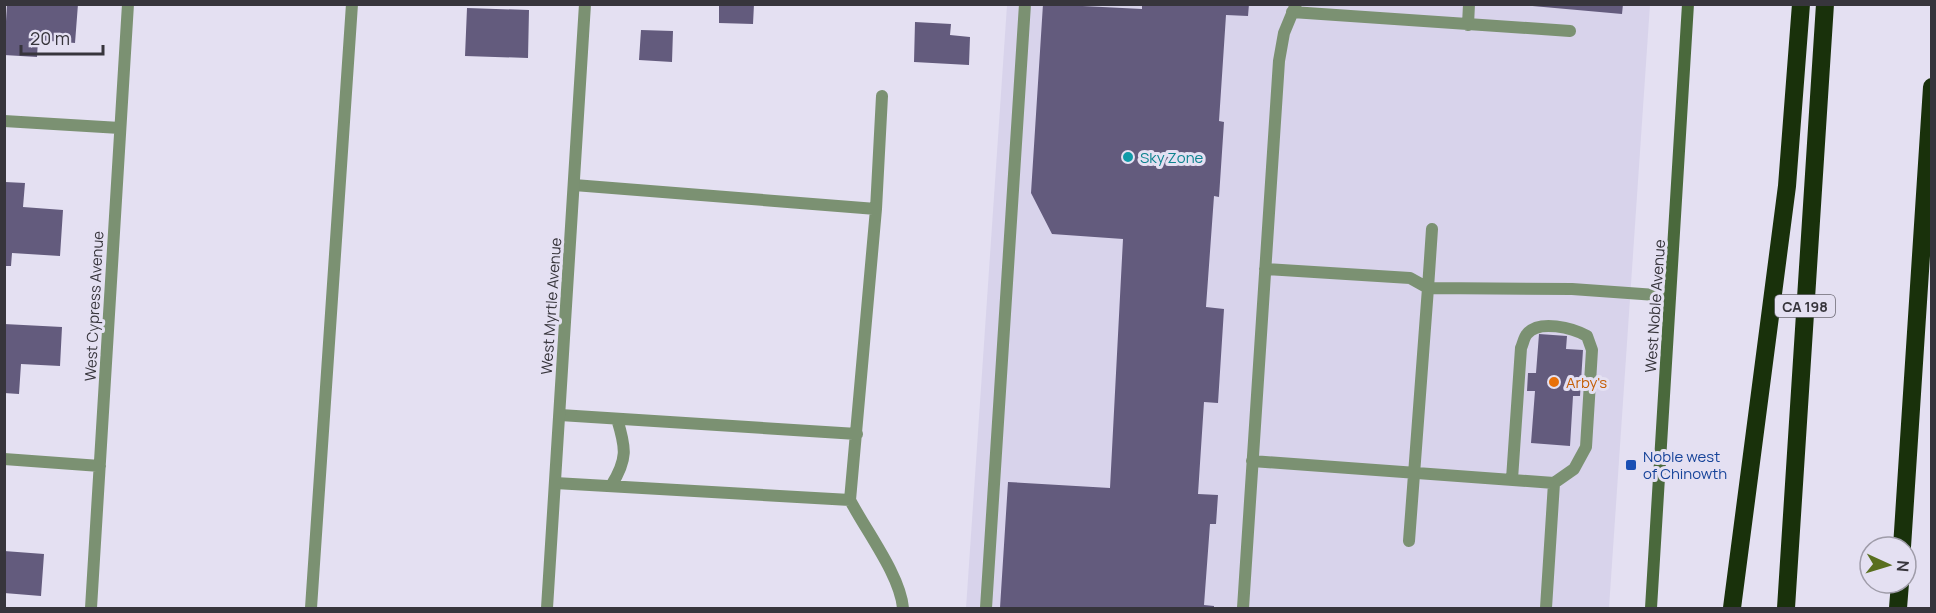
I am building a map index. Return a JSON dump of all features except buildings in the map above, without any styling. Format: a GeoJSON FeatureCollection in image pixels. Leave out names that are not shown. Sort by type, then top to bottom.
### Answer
{"type":"FeatureCollection","features":[{"type":"Feature","properties":{"kind":"highway"},"geometry":{"type":"LineString","coordinates":[[1732,609],[1787,186],[1801,4]]}},
{"type":"Feature","properties":{"kind":"highway","name":"CA 198"},"geometry":{"type":"LineString","coordinates":[[1786,609],[1825,4]]}},
{"type":"Feature","properties":{"kind":"highway"},"geometry":{"type":"LineString","coordinates":[[1903,535],[1932,87]]}},
{"type":"Feature","properties":{"kind":"main road","name":"West Noble Avenue"},"geometry":{"type":"LineString","coordinates":[[1651,609],[1688,4]]}},
{"type":"Feature","properties":{"kind":"street","name":"West Cypress Avenue"},"geometry":{"type":"LineString","coordinates":[[91,609],[128,4]]}},
{"type":"Feature","properties":{"kind":"street"},"geometry":{"type":"LineString","coordinates":[[311,609],[352,4]]}},
{"type":"Feature","properties":{"kind":"street","name":"West Myrtle Avenue"},"geometry":{"type":"LineString","coordinates":[[548,609],[585,4]]}},
{"type":"Feature","properties":{"kind":"street"},"geometry":{"type":"LineString","coordinates":[[986,609],[1025,4]]}},
{"type":"Feature","properties":{"kind":"street"},"geometry":{"type":"LineString","coordinates":[[1468,25],[1469,4]]}},
{"type":"Feature","properties":{"kind":"street"},"geometry":{"type":"LineString","coordinates":[[1243,609],[1279,61],[1294,8],[1468,25],[1570,32]]}},
{"type":"Feature","properties":{"kind":"street"},"geometry":{"type":"LineString","coordinates":[[882,96],[876,209],[850,500],[867,533],[890,568],[903,609]]}},
{"type":"Feature","properties":{"kind":"street"},"geometry":{"type":"LineString","coordinates":[[4,121],[120,128]]}},
{"type":"Feature","properties":{"kind":"street"},"geometry":{"type":"LineString","coordinates":[[574,185],[876,209]]}},
{"type":"Feature","properties":{"kind":"street"},"geometry":{"type":"LineString","coordinates":[[1409,541],[1432,229]]}},
{"type":"Feature","properties":{"kind":"street"},"geometry":{"type":"LineString","coordinates":[[1265,269],[1410,278],[1428,288],[1572,289],[1670,296]]}},
{"type":"Feature","properties":{"kind":"street"},"geometry":{"type":"LineString","coordinates":[[1252,461],[1554,483],[1574,469],[1586,447],[1592,350],[1587,336],[1573,329],[1537,327],[1526,334],[1521,348],[1512,479]]}},
{"type":"Feature","properties":{"kind":"street"},"geometry":{"type":"LineString","coordinates":[[560,415],[857,435]]}},
{"type":"Feature","properties":{"kind":"street"},"geometry":{"type":"LineString","coordinates":[[611,486],[624,460],[625,444],[617,419]]}},
{"type":"Feature","properties":{"kind":"street"},"geometry":{"type":"LineString","coordinates":[[4,459],[100,466]]}},
{"type":"Feature","properties":{"kind":"street"},"geometry":{"type":"LineString","coordinates":[[555,483],[850,500]]}},
{"type":"Feature","properties":{"kind":"street"},"geometry":{"type":"LineString","coordinates":[[1546,609],[1554,483]]}},
{"type":"Feature","properties":{"kind":"shaded area"},"geometry":{"type":"Polygon","coordinates":[[[1007,5],[1650,5],[1609,608],[966,608],[1007,5]]]}},
{"type":"Feature","properties":{"kind":"place","name":"Sky Zone"},"geometry":{"type":"Point","coordinates":[1128,157]}},
{"type":"Feature","properties":{"kind":"place","name":"Arby's"},"geometry":{"type":"Point","coordinates":[1554,382]}},
{"type":"Feature","properties":{"kind":"place","name":"Noble west of Chinowth"},"geometry":{"type":"Point","coordinates":[1631,465]}}]}
